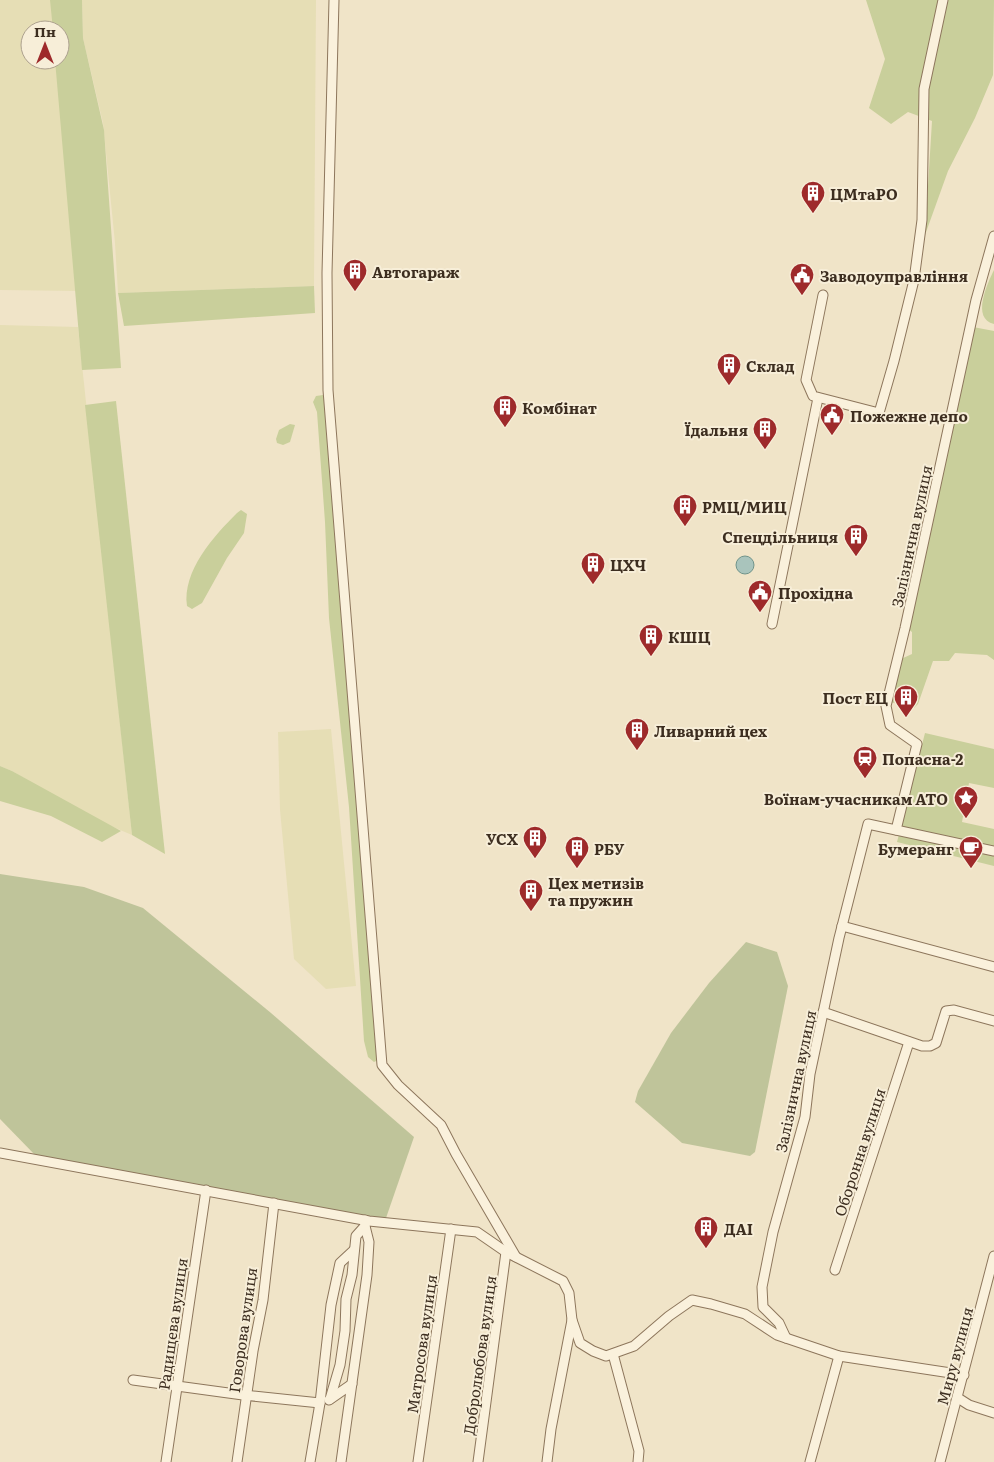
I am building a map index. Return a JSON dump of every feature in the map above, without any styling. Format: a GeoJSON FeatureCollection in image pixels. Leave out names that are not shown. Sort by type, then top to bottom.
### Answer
{"type":"FeatureCollection","features":[{"type":"Feature","properties":{"kind":"street"},"geometry":{"type":"LineString","coordinates":[[334,0],[327,273],[328,390],[382,1065],[398,1085],[441,1125],[516,1257]]}},
{"type":"Feature","properties":{"kind":"street"},"geometry":{"type":"LineString","coordinates":[[823,295],[806,380],[813,396],[879,413],[914,280],[922,220],[924,88],[943,0]]}},
{"type":"Feature","properties":{"kind":"street","name":"Залізнична вулиця"},"geometry":{"type":"LineString","coordinates":[[786,1338],[778,1323],[763,1307],[762,1288],[774,1232],[804,1117],[810,1074],[823,1012],[842,926],[868,824],[896,830],[917,744],[890,725],[886,706],[905,628],[976,300],[994,236]]}},
{"type":"Feature","properties":{"kind":"street"},"geometry":{"type":"LineString","coordinates":[[772,624],[818,398]]}},
{"type":"Feature","properties":{"kind":"street"},"geometry":{"type":"LineString","coordinates":[[896,830],[994,851]]}},
{"type":"Feature","properties":{"kind":"street"},"geometry":{"type":"LineString","coordinates":[[842,926],[994,967]]}},
{"type":"Feature","properties":{"kind":"street"},"geometry":{"type":"LineString","coordinates":[[823,1012],[922,1046],[936,1044],[946,1011],[954,1010],[994,1021]]}},
{"type":"Feature","properties":{"kind":"street","name":"Оборонна вулиця"},"geometry":{"type":"LineString","coordinates":[[835,1270],[910,1042]]}},
{"type":"Feature","properties":{"kind":"street"},"geometry":{"type":"LineString","coordinates":[[0,1153],[274,1203],[365,1223],[477,1232],[506,1252],[563,1281],[569,1293],[572,1320],[580,1342],[593,1351],[606,1356],[634,1346],[669,1316],[692,1300],[744,1314],[778,1335],[839,1356],[964,1375]]}},
{"type":"Feature","properties":{"kind":"street","name":"Радищева вулиця"},"geometry":{"type":"LineString","coordinates":[[166,1462],[206,1190]]}},
{"type":"Feature","properties":{"kind":"street","name":"Говорова вулиця"},"geometry":{"type":"LineString","coordinates":[[237,1462],[253,1350],[263,1300],[274,1203]]}},
{"type":"Feature","properties":{"kind":"street"},"geometry":{"type":"LineString","coordinates":[[330,1399],[340,1366],[345,1331],[346,1299],[352,1275],[356,1236],[365,1223]]}},
{"type":"Feature","properties":{"kind":"street"},"geometry":{"type":"LineString","coordinates":[[341,1462],[367,1275],[369,1242],[365,1223]]}},
{"type":"Feature","properties":{"kind":"street","name":"Матросова вулиця"},"geometry":{"type":"LineString","coordinates":[[418,1462],[451,1229]]}},
{"type":"Feature","properties":{"kind":"street"},"geometry":{"type":"LineString","coordinates":[[310,1462],[331,1305],[340,1263],[354,1250]]}},
{"type":"Feature","properties":{"kind":"street","name":"Добролюбова вулиця"},"geometry":{"type":"LineString","coordinates":[[478,1462],[506,1252]]}},
{"type":"Feature","properties":{"kind":"street","name":"Миру вулиця"},"geometry":{"type":"LineString","coordinates":[[940,1462],[992,1273],[994,1256]]}},
{"type":"Feature","properties":{"kind":"street"},"geometry":{"type":"LineString","coordinates":[[547,1462],[551,1428],[572,1320]]}},
{"type":"Feature","properties":{"kind":"street"},"geometry":{"type":"LineString","coordinates":[[566,1352],[573,1346],[583,1344]]}},
{"type":"Feature","properties":{"kind":"street"},"geometry":{"type":"LineString","coordinates":[[613,1354],[639,1451],[638,1462]]}},
{"type":"Feature","properties":{"kind":"street"},"geometry":{"type":"LineString","coordinates":[[810,1462],[839,1356]]}},
{"type":"Feature","properties":{"kind":"street"},"geometry":{"type":"LineString","coordinates":[[132,1380],[319,1405],[352,1384]]}},
{"type":"Feature","properties":{"kind":"street"},"geometry":{"type":"LineString","coordinates":[[958,1398],[969,1405],[994,1414]]}},
{"type":"Feature","properties":{"kind":"shaded area"},"geometry":{"type":"Polygon","coordinates":[[[0,0],[53,0],[55,20],[20,20],[20,70],[60,70],[82,291],[0,290],[0,0]]]}},
{"type":"Feature","properties":{"kind":"shaded area"},"geometry":{"type":"Polygon","coordinates":[[[82,0],[316,0],[314,286],[118,293],[103,123],[83,38],[82,0]]]}},
{"type":"Feature","properties":{"kind":"shaded area"},"geometry":{"type":"Polygon","coordinates":[[[0,325],[78,327],[132,835],[92,818],[12,771],[0,766],[0,325]]]}},
{"type":"Feature","properties":{"kind":"shaded area"},"geometry":{"type":"Polygon","coordinates":[[[331,729],[356,986],[326,989],[294,959],[280,810],[278,732],[331,729]]]}},
{"type":"Feature","properties":{"kind":"green space"},"geometry":{"type":"Polygon","coordinates":[[[50,0],[82,0],[83,38],[104,130],[121,368],[82,370],[56,70],[70,70],[70,20],[52,20],[50,0]]]}},
{"type":"Feature","properties":{"kind":"green space"},"geometry":{"type":"Polygon","coordinates":[[[866,0],[994,0],[993,75],[975,118],[948,171],[925,235],[932,121],[908,112],[891,124],[869,108],[885,59],[866,0]]]}},
{"type":"Feature","properties":{"kind":"green space"},"geometry":{"type":"Polygon","coordinates":[[[994,270],[994,324],[987,321],[983,315],[982,308],[985,292],[994,270]]]}},
{"type":"Feature","properties":{"kind":"green space"},"geometry":{"type":"Polygon","coordinates":[[[314,286],[315,313],[124,326],[118,293],[314,286]]]}},
{"type":"Feature","properties":{"kind":"green space"},"geometry":{"type":"Polygon","coordinates":[[[973,327],[994,331],[994,660],[987,655],[955,653],[949,661],[933,661],[918,704],[914,708],[890,702],[901,659],[912,654],[912,632],[908,629],[973,327]]]}},
{"type":"Feature","properties":{"kind":"green space"},"geometry":{"type":"Polygon","coordinates":[[[323,395],[325,400],[378,1060],[374,1062],[368,1057],[364,1041],[349,807],[329,618],[325,522],[317,412],[313,402],[316,396],[323,395]]]}},
{"type":"Feature","properties":{"kind":"green space"},"geometry":{"type":"Polygon","coordinates":[[[116,401],[165,854],[132,835],[85,405],[116,401]]]}},
{"type":"Feature","properties":{"kind":"green space"},"geometry":{"type":"Polygon","coordinates":[[[290,424],[295,425],[290,442],[283,445],[277,443],[276,439],[279,430],[290,424]]]}},
{"type":"Feature","properties":{"kind":"green space"},"geometry":{"type":"Polygon","coordinates":[[[241,510],[247,514],[244,533],[227,558],[202,603],[192,609],[187,606],[187,593],[189,580],[195,567],[210,543],[241,510]]]}},
{"type":"Feature","properties":{"kind":"green space"},"geometry":{"type":"Polygon","coordinates":[[[925,733],[994,749],[994,788],[969,783],[962,822],[994,829],[994,866],[897,842],[925,733]]]}},
{"type":"Feature","properties":{"kind":"green space"},"geometry":{"type":"Polygon","coordinates":[[[0,766],[121,831],[102,842],[51,816],[0,801],[0,766]]]}},
{"type":"Feature","properties":{"kind":"green space"},"geometry":{"type":"Polygon","coordinates":[[[0,874],[84,887],[143,908],[271,1013],[414,1137],[386,1218],[369,1221],[35,1155],[0,1119],[0,874]]]}},
{"type":"Feature","properties":{"kind":"green space"},"geometry":{"type":"Polygon","coordinates":[[[746,942],[777,952],[788,986],[755,1152],[750,1156],[682,1143],[635,1102],[638,1091],[671,1033],[709,983],[746,942]]]}},
{"type":"Feature","properties":{"kind":"water"},"geometry":{"type":"Polygon","coordinates":[[[745,556],[753,561],[754,565],[749,573],[745,574],[737,569],[736,565],[741,557],[745,556]]]}},
{"type":"Feature","properties":{"kind":"place","name":"ЦМтаРО"},"geometry":{"type":"Point","coordinates":[813,214]}},
{"type":"Feature","properties":{"kind":"place","name":"Автогараж"},"geometry":{"type":"Point","coordinates":[355,292]}},
{"type":"Feature","properties":{"kind":"place","name":"Заводоуправління"},"geometry":{"type":"Point","coordinates":[802,296]}},
{"type":"Feature","properties":{"kind":"place","name":"Склад"},"geometry":{"type":"Point","coordinates":[729,386]}},
{"type":"Feature","properties":{"kind":"place","name":"Комбінат"},"geometry":{"type":"Point","coordinates":[505,428]}},
{"type":"Feature","properties":{"kind":"place","name":"Пожежне депо"},"geometry":{"type":"Point","coordinates":[832,436]}},
{"type":"Feature","properties":{"kind":"place","name":"Їдальня"},"geometry":{"type":"Point","coordinates":[765,450]}},
{"type":"Feature","properties":{"kind":"place","name":"РМЦ/МИЦ"},"geometry":{"type":"Point","coordinates":[685,527]}},
{"type":"Feature","properties":{"kind":"place","name":"Спецдільниця"},"geometry":{"type":"Point","coordinates":[856,557]}},
{"type":"Feature","properties":{"kind":"place","name":"ЦХЧ"},"geometry":{"type":"Point","coordinates":[593,585]}},
{"type":"Feature","properties":{"kind":"place","name":"Прохідна"},"geometry":{"type":"Point","coordinates":[760,613]}},
{"type":"Feature","properties":{"kind":"place","name":"КШЦ"},"geometry":{"type":"Point","coordinates":[651,657]}},
{"type":"Feature","properties":{"kind":"place","name":"Пост ЕЦ"},"geometry":{"type":"Point","coordinates":[906,718]}},
{"type":"Feature","properties":{"kind":"place","name":"Ливарний цех"},"geometry":{"type":"Point","coordinates":[637,751]}},
{"type":"Feature","properties":{"kind":"place","name":"Попасна-2"},"geometry":{"type":"Point","coordinates":[865,779]}},
{"type":"Feature","properties":{"kind":"place","name":"Воїнам-учасникам АТО"},"geometry":{"type":"Point","coordinates":[966,819]}},
{"type":"Feature","properties":{"kind":"place","name":"УСХ"},"geometry":{"type":"Point","coordinates":[535,859]}},
{"type":"Feature","properties":{"kind":"place","name":"РБУ"},"geometry":{"type":"Point","coordinates":[577,869]}},
{"type":"Feature","properties":{"kind":"place","name":"Бумеранг"},"geometry":{"type":"Point","coordinates":[971,869]}},
{"type":"Feature","properties":{"kind":"place","name":"Цех метизів та пружин"},"geometry":{"type":"Point","coordinates":[531,912]}},
{"type":"Feature","properties":{"kind":"place","name":"ДАІ"},"geometry":{"type":"Point","coordinates":[706,1249]}}]}
